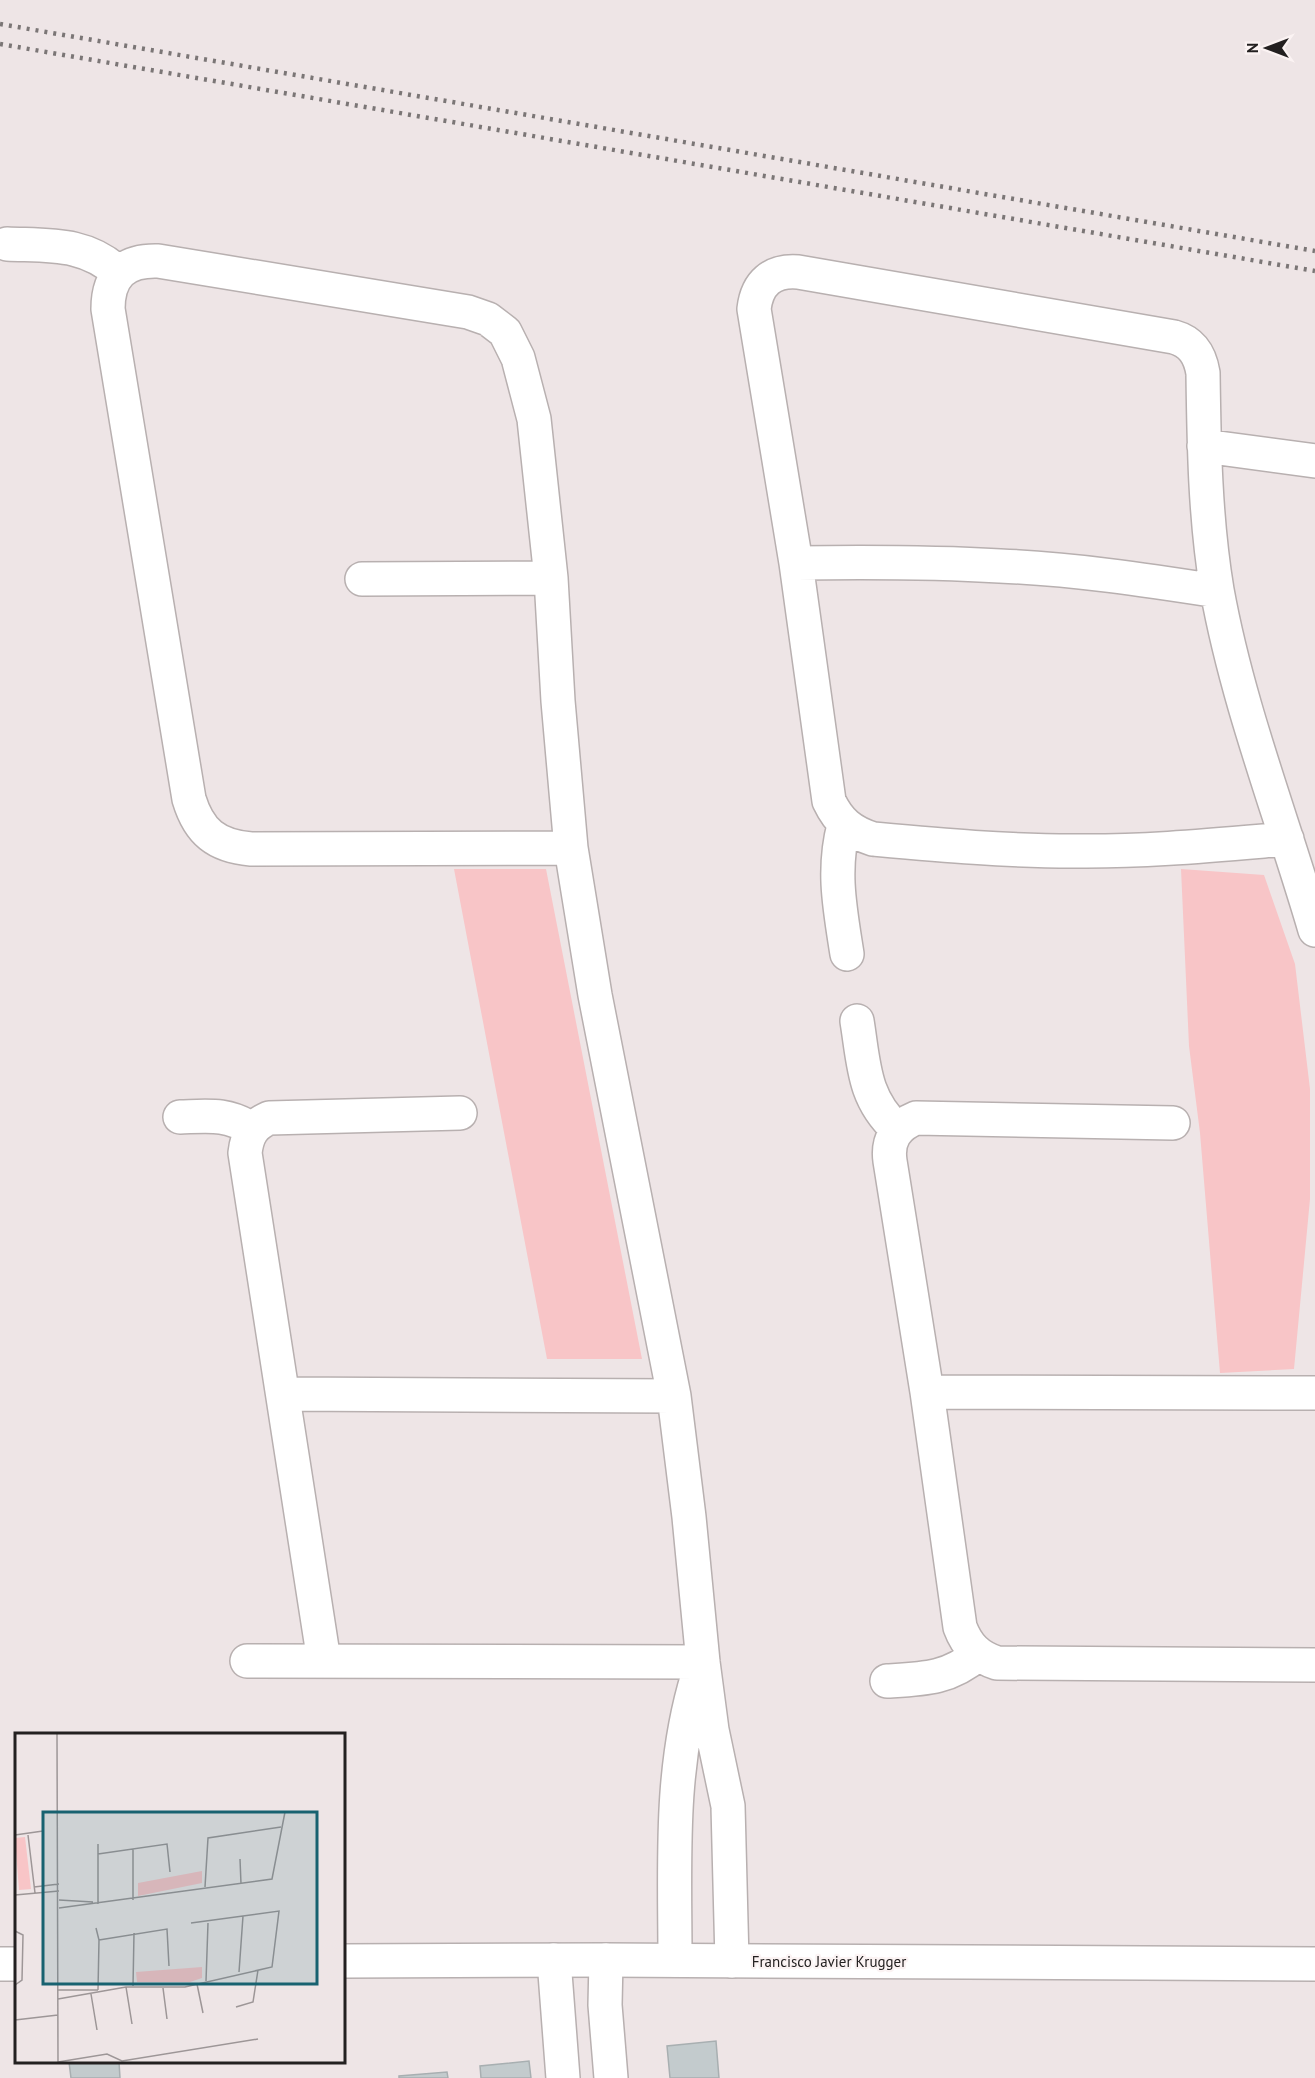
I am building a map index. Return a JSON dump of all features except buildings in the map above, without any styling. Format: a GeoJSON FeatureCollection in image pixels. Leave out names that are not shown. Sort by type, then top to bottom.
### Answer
{"type":"FeatureCollection","features":[{"type":"Feature","properties":{"kind":"street"},"geometry":{"type":"LineString","coordinates":[[7,244],[75,248],[99,258],[119,273]]}},
{"type":"Feature","properties":{"kind":"street"},"geometry":{"type":"LineString","coordinates":[[571,848],[250,849],[235,848],[220,843],[199,824],[189,799],[108,309],[111,284],[130,264],[144,260],[158,261],[468,312],[488,319],[505,332],[518,358],[534,419],[551,578],[558,701],[571,848],[595,995],[674,1396],[703,1662],[712,1730],[728,1806],[732,1961]]}},
{"type":"Feature","properties":{"kind":"street"},"geometry":{"type":"LineString","coordinates":[[1287,839],[1145,850],[1007,849],[873,839],[858,834],[844,825],[835,814],[830,801],[795,562],[754,309],[759,288],[766,280],[787,271],[798,272],[1182,339],[1196,351],[1201,361],[1208,525],[1217,591],[1244,703],[1313,914]]}},
{"type":"Feature","properties":{"kind":"street"},"geometry":{"type":"LineString","coordinates":[[1204,446],[1315,461]]}},
{"type":"Feature","properties":{"kind":"street"},"geometry":{"type":"LineString","coordinates":[[795,562],[899,562],[1003,566],[1146,580],[1217,591]]}},
{"type":"Feature","properties":{"kind":"street"},"geometry":{"type":"LineString","coordinates":[[362,579],[551,578]]}},
{"type":"Feature","properties":{"kind":"street"},"geometry":{"type":"LineString","coordinates":[[844,825],[837,877],[847,954]]}},
{"type":"Feature","properties":{"kind":"street"},"geometry":{"type":"LineString","coordinates":[[857,1021],[870,1092],[881,1113],[897,1129]]}},
{"type":"Feature","properties":{"kind":"street"},"geometry":{"type":"LineString","coordinates":[[324,1661],[245,1153],[246,1141],[252,1129],[269,1118],[460,1113]]}},
{"type":"Feature","properties":{"kind":"street"},"geometry":{"type":"LineString","coordinates":[[180,1117],[222,1116],[252,1129]]}},
{"type":"Feature","properties":{"kind":"street"},"geometry":{"type":"LineString","coordinates":[[1173,1123],[927,1117],[905,1122],[891,1139],[888,1150],[927,1392],[960,1627],[964,1638],[978,1654],[997,1663],[1315,1665]]}},
{"type":"Feature","properties":{"kind":"street"},"geometry":{"type":"LineString","coordinates":[[927,1392],[1315,1393]]}},
{"type":"Feature","properties":{"kind":"street"},"geometry":{"type":"LineString","coordinates":[[283,1394],[674,1396]]}},
{"type":"Feature","properties":{"kind":"street"},"geometry":{"type":"LineString","coordinates":[[887,1681],[914,1680],[945,1674],[962,1666],[978,1654]]}},
{"type":"Feature","properties":{"kind":"street"},"geometry":{"type":"LineString","coordinates":[[247,1661],[703,1662]]}},
{"type":"Feature","properties":{"kind":"street"},"geometry":{"type":"LineString","coordinates":[[675,1960],[677,1780],[687,1717],[703,1662]]}},
{"type":"Feature","properties":{"kind":"street"},"geometry":{"type":"LineString","coordinates":[[555,1960],[563,2078]]}},
{"type":"Feature","properties":{"kind":"street"},"geometry":{"type":"LineString","coordinates":[[606,1960],[605,2005],[611,2078]]}},
{"type":"Feature","properties":{"kind":"street","name":"Francisco Javier Krugger"},"geometry":{"type":"LineString","coordinates":[[345,1961],[675,1960],[1315,1964]]}},
{"type":"Feature","properties":{"kind":"shaded area"},"geometry":{"type":"Polygon","coordinates":[[[454,869],[546,869],[642,1359],[547,1359],[454,869]]]}},
{"type":"Feature","properties":{"kind":"shaded area"},"geometry":{"type":"Polygon","coordinates":[[[1181,869],[1264,875],[1295,964],[1310,1089],[1310,1199],[1294,1369],[1220,1373],[1200,1133],[1189,1046],[1181,869]]]}},
{"type":"Feature","properties":{"kind":"railway"},"geometry":{"type":"LineString","coordinates":[[0,24],[1315,251]]}},
{"type":"Feature","properties":{"kind":"railway"},"geometry":{"type":"LineString","coordinates":[[0,44],[1315,271]]}}]}
